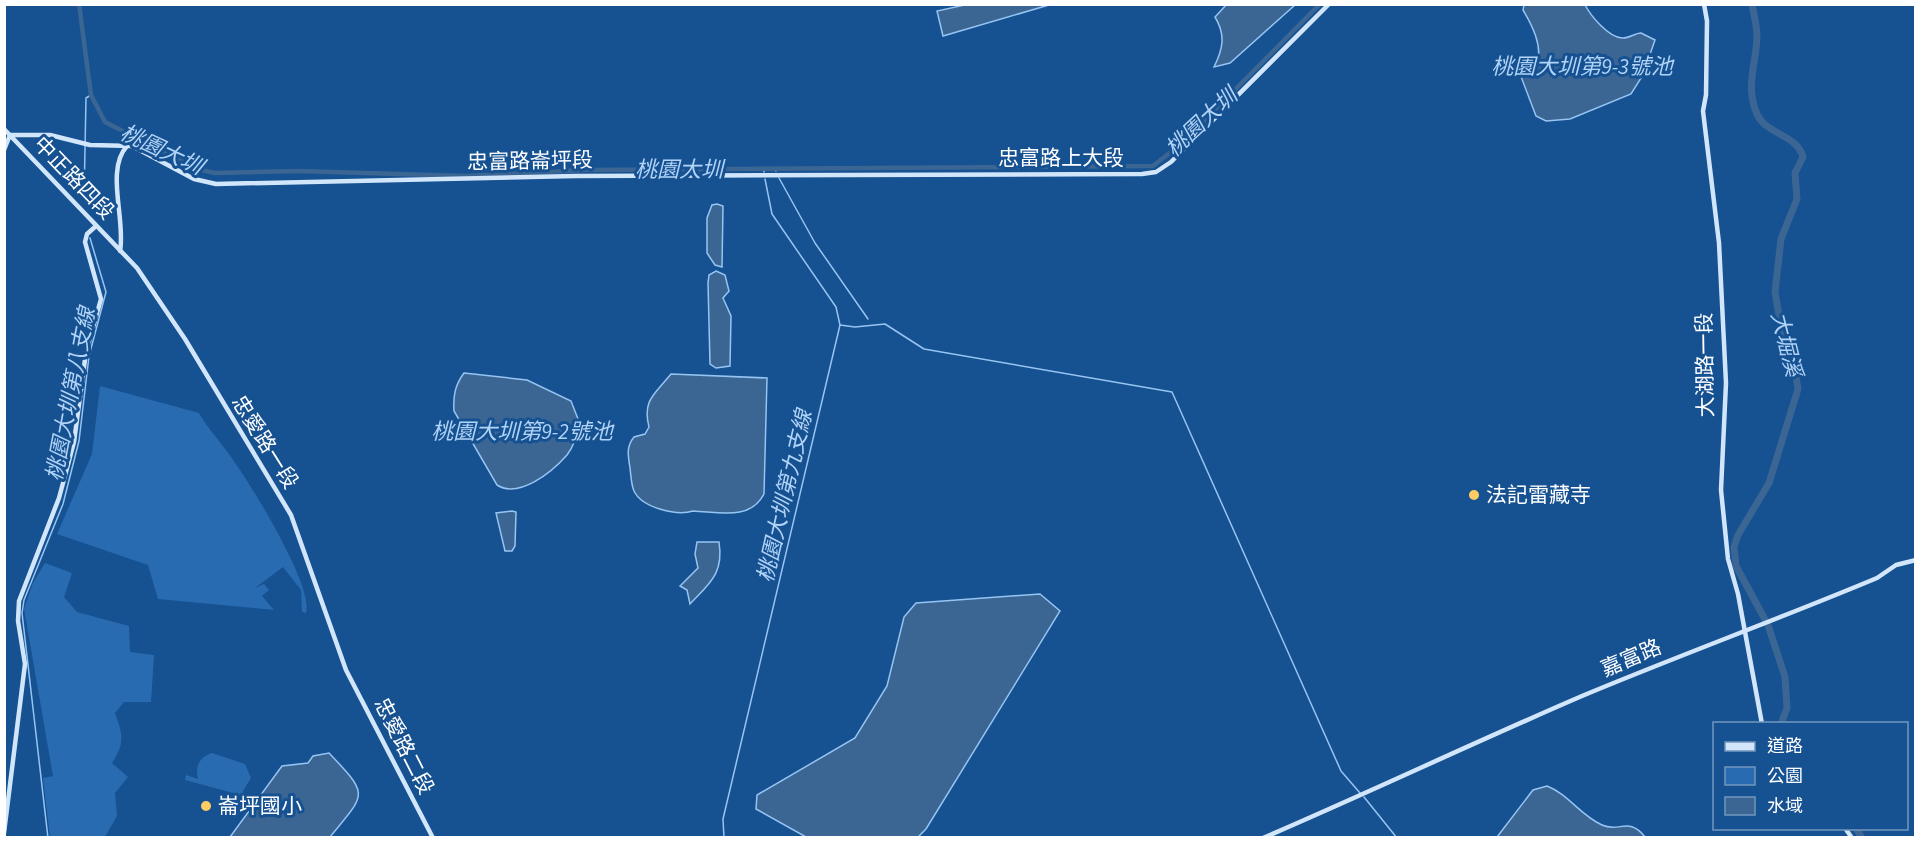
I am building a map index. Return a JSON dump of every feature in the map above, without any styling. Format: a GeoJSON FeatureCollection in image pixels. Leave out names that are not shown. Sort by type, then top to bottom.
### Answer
{"type":"FeatureCollection","features":[{"type":"Feature","properties":{"kind":"street","name":"忠富路上大段"},"geometry":{"type":"LineString","coordinates":[[942,174],[1142,174],[1156,171],[1171,162],[1329,4]]}},
{"type":"Feature","properties":{"kind":"street","name":"大湖路一段"},"geometry":{"type":"LineString","coordinates":[[1704,4],[1707,21],[1706,84],[1702,111],[1719,243],[1726,383],[1721,490],[1728,559],[1745,632],[1762,722]]}},
{"type":"Feature","properties":{"kind":"street","name":"中正路四段"},"geometry":{"type":"LineString","coordinates":[[4,129],[120,250]]}},
{"type":"Feature","properties":{"kind":"street"},"geometry":{"type":"LineString","coordinates":[[4,150],[10,135],[64,137],[87,144],[127,146]]}},
{"type":"Feature","properties":{"kind":"street","name":"忠富路崙坪段"},"geometry":{"type":"LineString","coordinates":[[127,146],[194,179],[216,184],[575,176],[942,174]]}},
{"type":"Feature","properties":{"kind":"street"},"geometry":{"type":"LineString","coordinates":[[120,250],[123,236],[117,180],[120,155],[127,146]]}},
{"type":"Feature","properties":{"kind":"street"},"geometry":{"type":"LineString","coordinates":[[4,833],[25,664],[18,621],[19,601],[57,506],[74,442],[86,352],[101,299],[85,242],[87,234],[96,226]]}},
{"type":"Feature","properties":{"kind":"street","name":"忠愛路一段"},"geometry":{"type":"LineString","coordinates":[[120,250],[162,303],[291,515],[346,670]]}},
{"type":"Feature","properties":{"kind":"street","name":"嘉富路"},"geometry":{"type":"LineString","coordinates":[[1263,837],[1687,652],[1754,629],[1877,578],[1896,566],[1916,560]]}},
{"type":"Feature","properties":{"kind":"street","name":"忠愛路二段"},"geometry":{"type":"LineString","coordinates":[[346,670],[433,837]]}},
{"type":"Feature","properties":{"kind":"green space"},"geometry":{"type":"Polygon","coordinates":[[[100,386],[199,413],[238,467],[278,533],[300,580],[306,599],[306,613],[302,612],[301,590],[283,567],[255,588],[264,584],[269,590],[262,596],[274,610],[158,599],[148,565],[57,534],[92,454],[100,386]]]}},
{"type":"Feature","properties":{"kind":"green space"},"geometry":{"type":"Polygon","coordinates":[[[45,563],[72,573],[64,597],[77,612],[129,626],[130,652],[154,655],[151,702],[124,702],[115,713],[120,727],[121,744],[112,763],[128,777],[115,793],[117,816],[105,837],[50,837],[43,778],[53,776],[24,609],[33,583],[45,563]]]}},
{"type":"Feature","properties":{"kind":"green space"},"geometry":{"type":"Polygon","coordinates":[[[212,753],[245,764],[251,778],[243,791],[244,796],[185,780],[186,775],[198,779],[199,763],[212,753]]]}},
{"type":"Feature","properties":{"kind":"water"},"geometry":{"type":"Polygon","coordinates":[[[1227,4],[1295,5],[1230,63],[1214,67],[1222,42],[1221,30],[1215,17],[1227,4]]]}},
{"type":"Feature","properties":{"kind":"water"},"geometry":{"type":"Polygon","coordinates":[[[965,5],[1049,5],[943,36],[937,11],[965,5]]]}},
{"type":"Feature","properties":{"kind":"water","name":"桃園大圳第9-3號池"},"geometry":{"type":"Polygon","coordinates":[[[1524,5],[1585,5],[1600,25],[1617,37],[1624,38],[1641,33],[1655,40],[1643,75],[1631,94],[1570,119],[1546,121],[1536,116],[1520,74],[1521,69],[1537,64],[1539,50],[1536,36],[1523,10],[1524,5]]]}},
{"type":"Feature","properties":{"kind":"water"},"geometry":{"type":"Polygon","coordinates":[[[712,205],[723,206],[722,267],[715,265],[707,253],[707,218],[712,205]]]}},
{"type":"Feature","properties":{"kind":"water"},"geometry":{"type":"Polygon","coordinates":[[[716,271],[725,275],[729,291],[723,298],[731,316],[730,366],[716,368],[710,364],[708,283],[709,275],[716,271]]]}},
{"type":"Feature","properties":{"kind":"water","name":"桃園大圳第9-2號池"},"geometry":{"type":"Polygon","coordinates":[[[464,373],[527,380],[571,401],[580,424],[567,455],[535,482],[515,489],[497,485],[454,411],[455,391],[464,373]]]}},
{"type":"Feature","properties":{"kind":"water"},"geometry":{"type":"Polygon","coordinates":[[[671,374],[767,378],[764,494],[751,508],[733,513],[669,511],[644,502],[634,491],[628,455],[630,444],[634,437],[645,434],[649,427],[647,410],[651,398],[671,374]]]}},
{"type":"Feature","properties":{"kind":"water"},"geometry":{"type":"Polygon","coordinates":[[[516,512],[515,546],[512,551],[505,551],[496,513],[516,512]]]}},
{"type":"Feature","properties":{"kind":"water"},"geometry":{"type":"Polygon","coordinates":[[[697,542],[719,542],[719,562],[714,577],[690,604],[687,590],[680,586],[698,568],[695,554],[697,542]]]}},
{"type":"Feature","properties":{"kind":"water"},"geometry":{"type":"Polygon","coordinates":[[[1040,594],[1060,611],[926,829],[918,837],[806,837],[756,809],[757,795],[855,738],[887,686],[904,617],[916,603],[1040,594]]]}},
{"type":"Feature","properties":{"kind":"water"},"geometry":{"type":"Polygon","coordinates":[[[329,753],[352,778],[358,795],[351,811],[330,837],[230,837],[282,766],[308,763],[313,756],[329,753]]]}},
{"type":"Feature","properties":{"kind":"water"},"geometry":{"type":"Polygon","coordinates":[[[1547,786],[1562,794],[1594,821],[1608,827],[1634,827],[1645,837],[1497,837],[1533,790],[1547,786]]]}},
{"type":"Feature","properties":{"kind":"waterway","name":"桃園大圳"},"geometry":{"type":"LineString","coordinates":[[79,4],[91,95],[105,122],[197,169],[215,173],[299,171],[466,176],[585,170],[1153,166],[1181,144],[1320,4]]}},
{"type":"Feature","properties":{"kind":"waterway","name":"大堀溪"},"geometry":{"type":"LineString","coordinates":[[1752,4],[1757,37],[1751,85],[1757,114],[1767,126],[1795,144],[1803,157],[1795,173],[1797,199],[1781,239],[1775,292],[1786,357],[1795,371],[1798,389],[1769,483],[1738,535],[1734,547],[1736,566],[1768,625],[1785,677],[1787,708],[1782,722]]}},
{"type":"Feature","properties":{"kind":"waterway","name":"桃園大圳第八支線"},"geometry":{"type":"LineString","coordinates":[[84,200],[86,98],[91,95]]}},
{"type":"Feature","properties":{"kind":"waterway"},"geometry":{"type":"LineString","coordinates":[[779,178],[815,243],[868,319]]}},
{"type":"Feature","properties":{"kind":"waterway","name":"桃園大圳第九支線"},"geometry":{"type":"LineString","coordinates":[[724,838],[723,819],[840,325],[836,307],[772,214],[765,179]]}},
{"type":"Feature","properties":{"kind":"waterway","name":"桃園大圳第八支線"},"geometry":{"type":"LineString","coordinates":[[48,838],[22,613],[24,600],[63,504],[79,441],[89,356],[106,292],[90,238]]}},
{"type":"Feature","properties":{"kind":"waterway"},"geometry":{"type":"LineString","coordinates":[[840,325],[855,327],[885,324],[924,349],[1172,392],[1341,771],[1360,793]]}},
{"type":"Feature","properties":{"kind":"waterway"},"geometry":{"type":"LineString","coordinates":[[1364,797],[1397,838]]}},
{"type":"Feature","properties":{"kind":"waterway","name":"大堀溪"},"geometry":{"type":"LineString","coordinates":[[1857,830],[1862,838]]}},
{"type":"Feature","properties":{"kind":"place","name":"法記雷藏寺"},"geometry":{"type":"Point","coordinates":[1474,495]}},
{"type":"Feature","properties":{"kind":"place","name":"崙坪國小"},"geometry":{"type":"Point","coordinates":[206,806]}}]}
